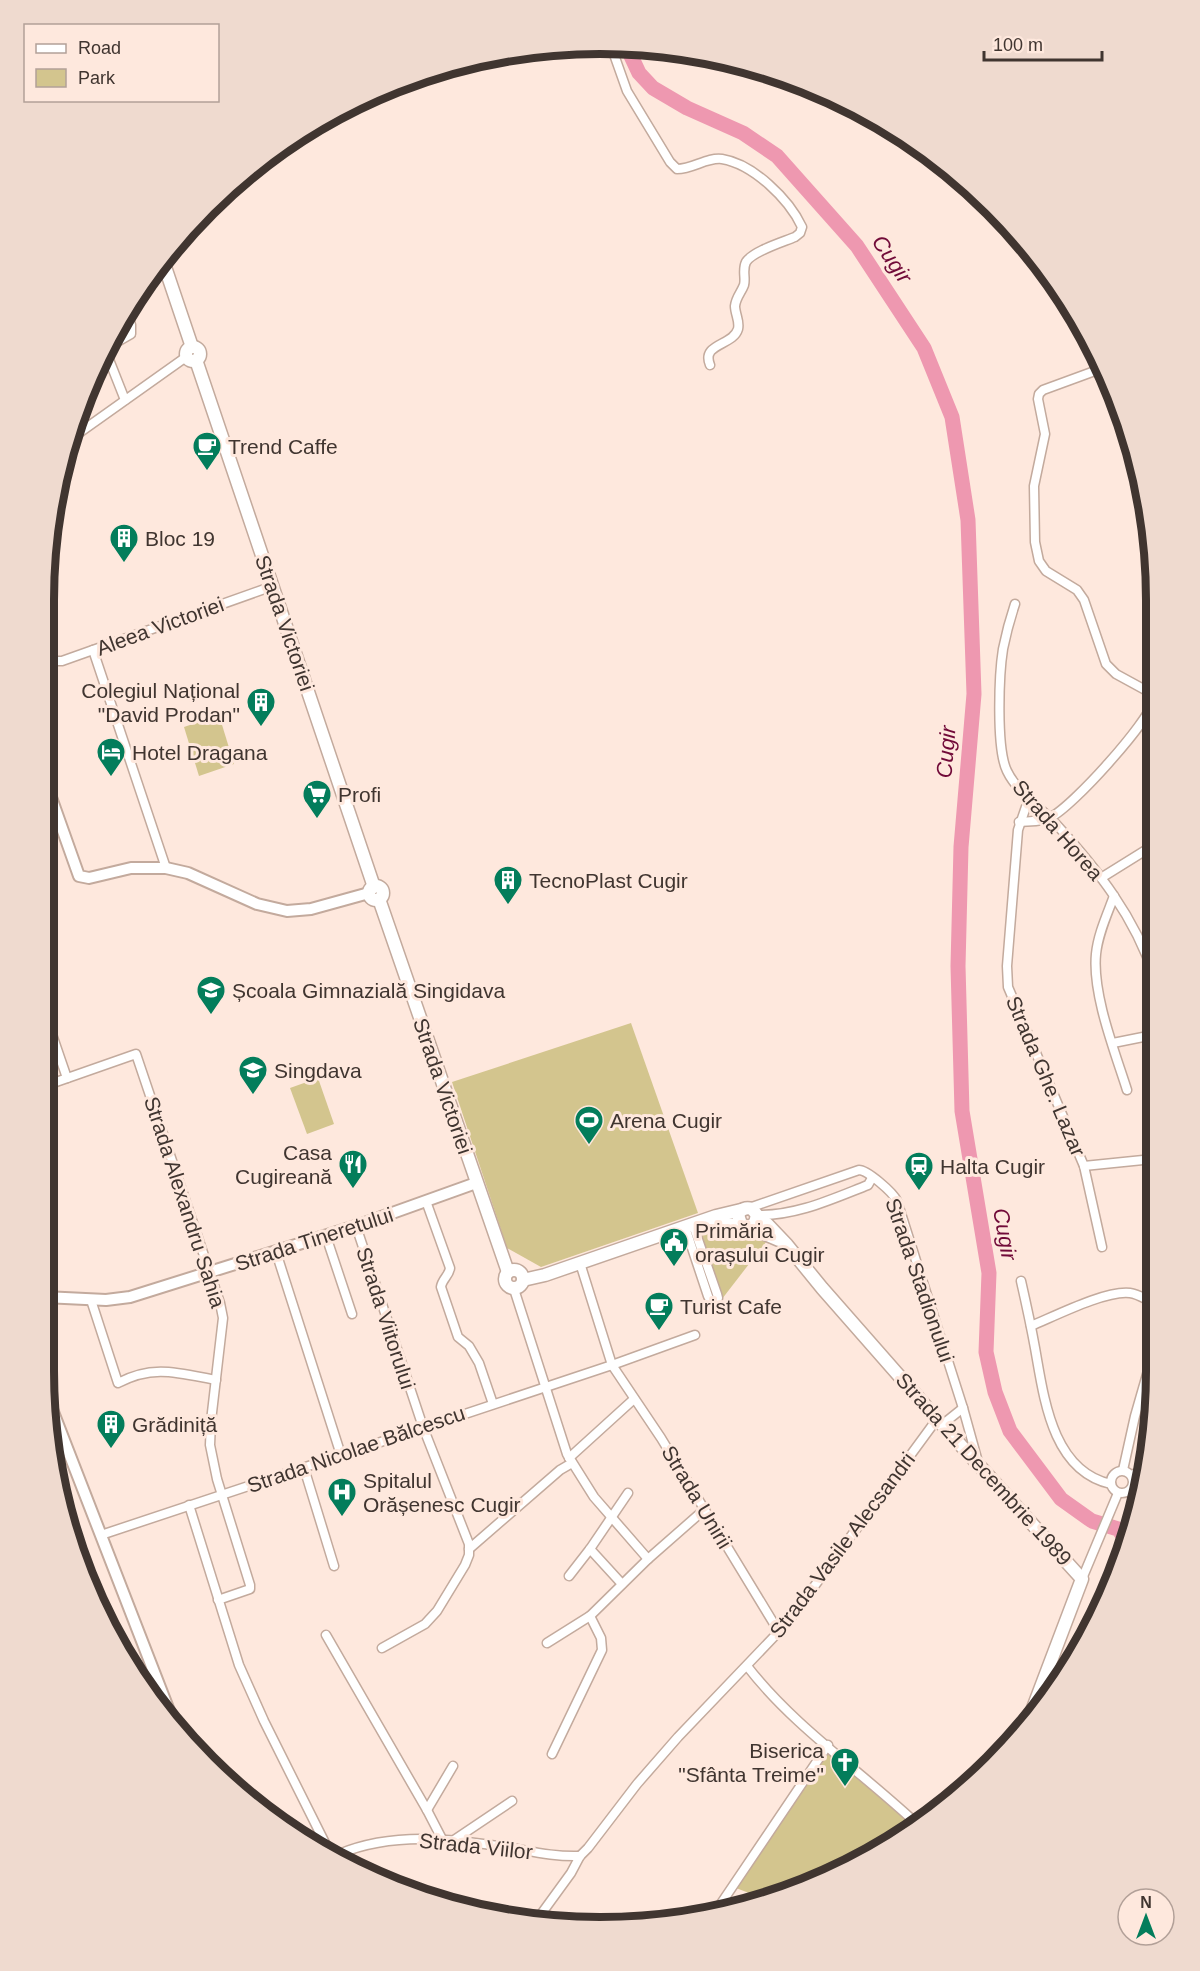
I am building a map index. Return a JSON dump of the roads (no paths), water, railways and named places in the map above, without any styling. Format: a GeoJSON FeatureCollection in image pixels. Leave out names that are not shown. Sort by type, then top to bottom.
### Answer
{"type":"FeatureCollection","features":[{"type":"Feature","properties":{"kind":"main road","name":"Strada Victoriei"},"geometry":{"type":"LineString","coordinates":[[166,270],[191,355],[273,586],[374,893],[508,1272],[514,1270],[519,1272],[519,1284]]}},
{"type":"Feature","properties":{"kind":"main road","name":"Strada Stadionului"},"geometry":{"type":"LineString","coordinates":[[519,1284],[694,1224],[749,1217]]}},
{"type":"Feature","properties":{"kind":"main road","name":"Strada 21 Decembrie 1989"},"geometry":{"type":"LineString","coordinates":[[749,1217],[783,1241],[1082,1579],[1037,1697]]}},
{"type":"Feature","properties":{"kind":"street"},"geometry":{"type":"LineString","coordinates":[[614,54],[627,91],[670,162],[677,169],[688,169],[712,160],[723,159],[744,166],[759,175],[783,199],[802,227],[800,233],[795,237],[753,256],[746,262],[743,287],[735,304],[738,327],[736,334],[710,351],[708,359],[710,365]]}},
{"type":"Feature","properties":{"kind":"street"},"geometry":{"type":"LineString","coordinates":[[120,340],[131,334],[130,322]]}},
{"type":"Feature","properties":{"kind":"street"},"geometry":{"type":"LineString","coordinates":[[81,432],[191,355]]}},
{"type":"Feature","properties":{"kind":"street"},"geometry":{"type":"LineString","coordinates":[[109,360],[125,400]]}},
{"type":"Feature","properties":{"kind":"street"},"geometry":{"type":"LineString","coordinates":[[1095,371],[1043,390],[1039,394],[1045,434],[1034,486],[1034,534],[1037,555],[1046,571],[1077,590],[1084,600],[1106,664],[1116,674],[1146,690]]}},
{"type":"Feature","properties":{"kind":"street","name":"Aleea Victoriei"},"geometry":{"type":"LineString","coordinates":[[54,661],[62,661],[273,586]]}},
{"type":"Feature","properties":{"kind":"street","name":"Strada Horea"},"geometry":{"type":"LineString","coordinates":[[1015,604],[1002,660],[1000,732],[1006,769],[1029,798],[1081,852],[1101,878],[1140,940],[1146,955]]}},
{"type":"Feature","properties":{"kind":"street"},"geometry":{"type":"LineString","coordinates":[[93,650],[166,868]]}},
{"type":"Feature","properties":{"kind":"street"},"geometry":{"type":"LineString","coordinates":[[1019,822],[1050,818],[1069,803],[1114,757],[1146,716]]}},
{"type":"Feature","properties":{"kind":"street","name":"Strada Ghe. Lazar"},"geometry":{"type":"LineString","coordinates":[[1029,798],[1019,822],[1007,966],[1008,987],[1084,1166],[1102,1247]]}},
{"type":"Feature","properties":{"kind":"street"},"geometry":{"type":"LineString","coordinates":[[54,806],[79,876],[89,878],[131,868],[166,868],[188,873],[257,904],[287,911],[311,909],[374,893]]}},
{"type":"Feature","properties":{"kind":"street"},"geometry":{"type":"LineString","coordinates":[[1101,878],[1146,850]]}},
{"type":"Feature","properties":{"kind":"street"},"geometry":{"type":"LineString","coordinates":[[1114,896],[1101,931],[1096,957],[1099,993],[1127,1090]]}},
{"type":"Feature","properties":{"kind":"street"},"geometry":{"type":"LineString","coordinates":[[1113,1043],[1146,1036]]}},
{"type":"Feature","properties":{"kind":"street"},"geometry":{"type":"LineString","coordinates":[[54,1039],[68,1078],[54,1085]]}},
{"type":"Feature","properties":{"kind":"street","name":"Strada Alexandru Sahia"},"geometry":{"type":"LineString","coordinates":[[68,1078],[136,1054],[223,1318],[210,1445],[214,1468],[250,1585],[249,1589],[218,1600]]}},
{"type":"Feature","properties":{"kind":"street"},"geometry":{"type":"LineString","coordinates":[[1084,1166],[1146,1161]]}},
{"type":"Feature","properties":{"kind":"street"},"geometry":{"type":"LineString","coordinates":[[749,1217],[859,1170],[870,1173],[872,1178]]}},
{"type":"Feature","properties":{"kind":"street","name":"Strada Stadionului"},"geometry":{"type":"LineString","coordinates":[[749,1217],[776,1216],[797,1211],[868,1185],[872,1178],[889,1189],[897,1201],[978,1462]]}},
{"type":"Feature","properties":{"kind":"street","name":"Strada Tineretului"},"geometry":{"type":"LineString","coordinates":[[54,1298],[90,1300],[130,1297],[326,1236],[476,1184]]}},
{"type":"Feature","properties":{"kind":"street"},"geometry":{"type":"LineString","coordinates":[[426,1201],[450,1268],[441,1287],[458,1336],[469,1346],[479,1363],[493,1404]]}},
{"type":"Feature","properties":{"kind":"street"},"geometry":{"type":"LineString","coordinates":[[694,1224],[712,1295]]}},
{"type":"Feature","properties":{"kind":"street","name":"Strada Viitorului"},"geometry":{"type":"LineString","coordinates":[[356,1226],[423,1427],[469,1546]]}},
{"type":"Feature","properties":{"kind":"street"},"geometry":{"type":"LineString","coordinates":[[326,1236],[352,1314]]}},
{"type":"Feature","properties":{"kind":"street"},"geometry":{"type":"LineString","coordinates":[[276,1252],[341,1455]]}},
{"type":"Feature","properties":{"kind":"street","name":"Strada Unirii"},"geometry":{"type":"LineString","coordinates":[[580,1263],[612,1365],[705,1509],[779,1632]]}},
{"type":"Feature","properties":{"kind":"street"},"geometry":{"type":"LineString","coordinates":[[1021,1281],[1050,1420],[1059,1440],[1073,1461],[1094,1479],[1111,1484]]}},
{"type":"Feature","properties":{"kind":"street"},"geometry":{"type":"LineString","coordinates":[[519,1284],[545,1386],[571,1461],[594,1497],[648,1559]]}},
{"type":"Feature","properties":{"kind":"street"},"geometry":{"type":"LineString","coordinates":[[1031,1326],[1091,1302],[1122,1293],[1136,1294],[1146,1299]]}},
{"type":"Feature","properties":{"kind":"street"},"geometry":{"type":"LineString","coordinates":[[90,1300],[118,1383],[140,1373],[160,1371],[216,1380]]}},
{"type":"Feature","properties":{"kind":"street","name":"Strada Nicolae Bălcescu"},"geometry":{"type":"LineString","coordinates":[[101,1535],[696,1335]]}},
{"type":"Feature","properties":{"kind":"street"},"geometry":{"type":"LineString","coordinates":[[1134,1485],[1128,1473],[1136,1416],[1146,1380]]}},
{"type":"Feature","properties":{"kind":"street"},"geometry":{"type":"LineString","coordinates":[[382,1648],[425,1624],[460,1575],[469,1555],[469,1546],[571,1461],[634,1399]]}},
{"type":"Feature","properties":{"kind":"street"},"geometry":{"type":"LineString","coordinates":[[940,1421],[963,1408]]}},
{"type":"Feature","properties":{"kind":"street"},"geometry":{"type":"LineString","coordinates":[[57,1421],[165,1700]]}},
{"type":"Feature","properties":{"kind":"street","name":"Strada Vasile Alecsandri"},"geometry":{"type":"LineString","coordinates":[[542,1913],[571,1873],[580,1856],[637,1784],[779,1632],[940,1421]]}},
{"type":"Feature","properties":{"kind":"street"},"geometry":{"type":"LineString","coordinates":[[304,1468],[334,1566]]}},
{"type":"Feature","properties":{"kind":"street"},"geometry":{"type":"LineString","coordinates":[[1117,1497],[1111,1484],[1114,1474],[1137,1470]]}},
{"type":"Feature","properties":{"kind":"street"},"geometry":{"type":"LineString","coordinates":[[1082,1579],[1117,1497],[1132,1492]]}},
{"type":"Feature","properties":{"kind":"street"},"geometry":{"type":"LineString","coordinates":[[568,1576],[590,1550],[628,1493]]}},
{"type":"Feature","properties":{"kind":"street"},"geometry":{"type":"LineString","coordinates":[[189,1505],[239,1665],[325,1843]]}},
{"type":"Feature","properties":{"kind":"street"},"geometry":{"type":"LineString","coordinates":[[547,1642],[590,1616],[648,1559],[705,1509]]}},
{"type":"Feature","properties":{"kind":"street"},"geometry":{"type":"LineString","coordinates":[[590,1550],[622,1584]]}},
{"type":"Feature","properties":{"kind":"street"},"geometry":{"type":"LineString","coordinates":[[552,1754],[602,1650],[602,1638],[590,1616]]}},
{"type":"Feature","properties":{"kind":"street"},"geometry":{"type":"LineString","coordinates":[[326,1635],[442,1839]]}},
{"type":"Feature","properties":{"kind":"street"},"geometry":{"type":"LineString","coordinates":[[747,1666],[782,1707],[911,1819]]}},
{"type":"Feature","properties":{"kind":"street"},"geometry":{"type":"LineString","coordinates":[[720,1904],[828,1745]]}},
{"type":"Feature","properties":{"kind":"street"},"geometry":{"type":"LineString","coordinates":[[427,1810],[453,1766]]}},
{"type":"Feature","properties":{"kind":"street"},"geometry":{"type":"LineString","coordinates":[[454,1840],[512,1801]]}},
{"type":"Feature","properties":{"kind":"street","name":"Strada Viilor"},"geometry":{"type":"LineString","coordinates":[[343,1852],[362,1844],[375,1842],[442,1839],[547,1854],[580,1856]]}},
{"type":"Feature","properties":{"kind":"waterway","name":"Cugir"},"geometry":{"type":"LineString","coordinates":[[631,55],[639,73],[653,88],[687,108],[743,133],[777,156],[857,246],[924,348],[952,417],[968,520],[974,694],[961,847],[958,966],[962,1111],[989,1273],[986,1352],[995,1392],[1010,1431],[1061,1499],[1092,1521],[1118,1529],[1121,1533]]}},
{"type":"Feature","properties":{"kind":"place","name":"Trend Caffe"},"geometry":{"type":"Point","coordinates":[207,472]}},
{"type":"Feature","properties":{"kind":"place","name":"Bloc 19"},"geometry":{"type":"Point","coordinates":[124,564]}},
{"type":"Feature","properties":{"kind":"place","name":"Colegiul Național \"David Prodan\""},"geometry":{"type":"Point","coordinates":[261,728]}},
{"type":"Feature","properties":{"kind":"place","name":"Hotel Dragana"},"geometry":{"type":"Point","coordinates":[111,778]}},
{"type":"Feature","properties":{"kind":"place","name":"Profi"},"geometry":{"type":"Point","coordinates":[317,820]}},
{"type":"Feature","properties":{"kind":"place","name":"TecnoPlast Cugir"},"geometry":{"type":"Point","coordinates":[508,906]}},
{"type":"Feature","properties":{"kind":"place","name":"Școala Gimnazială Singidava"},"geometry":{"type":"Point","coordinates":[211,1016]}},
{"type":"Feature","properties":{"kind":"place","name":"Singdava"},"geometry":{"type":"Point","coordinates":[253,1096]}},
{"type":"Feature","properties":{"kind":"place","name":"Arena Cugir"},"geometry":{"type":"Point","coordinates":[589,1146]}},
{"type":"Feature","properties":{"kind":"place","name":"Casa Cugireană"},"geometry":{"type":"Point","coordinates":[353,1190]}},
{"type":"Feature","properties":{"kind":"place","name":"Halta Cugir"},"geometry":{"type":"Point","coordinates":[919,1192]}},
{"type":"Feature","properties":{"kind":"place","name":"Primăria orașului Cugir"},"geometry":{"type":"Point","coordinates":[674,1268]}},
{"type":"Feature","properties":{"kind":"place","name":"Turist Cafe"},"geometry":{"type":"Point","coordinates":[659,1332]}},
{"type":"Feature","properties":{"kind":"place","name":"Grădiniță"},"geometry":{"type":"Point","coordinates":[111,1450]}},
{"type":"Feature","properties":{"kind":"place","name":"Spitalul Orășenesc Cugir"},"geometry":{"type":"Point","coordinates":[342,1518]}},
{"type":"Feature","properties":{"kind":"place","name":"Biserica \"Sfânta Treime\""},"geometry":{"type":"Point","coordinates":[845,1788]}}]}
